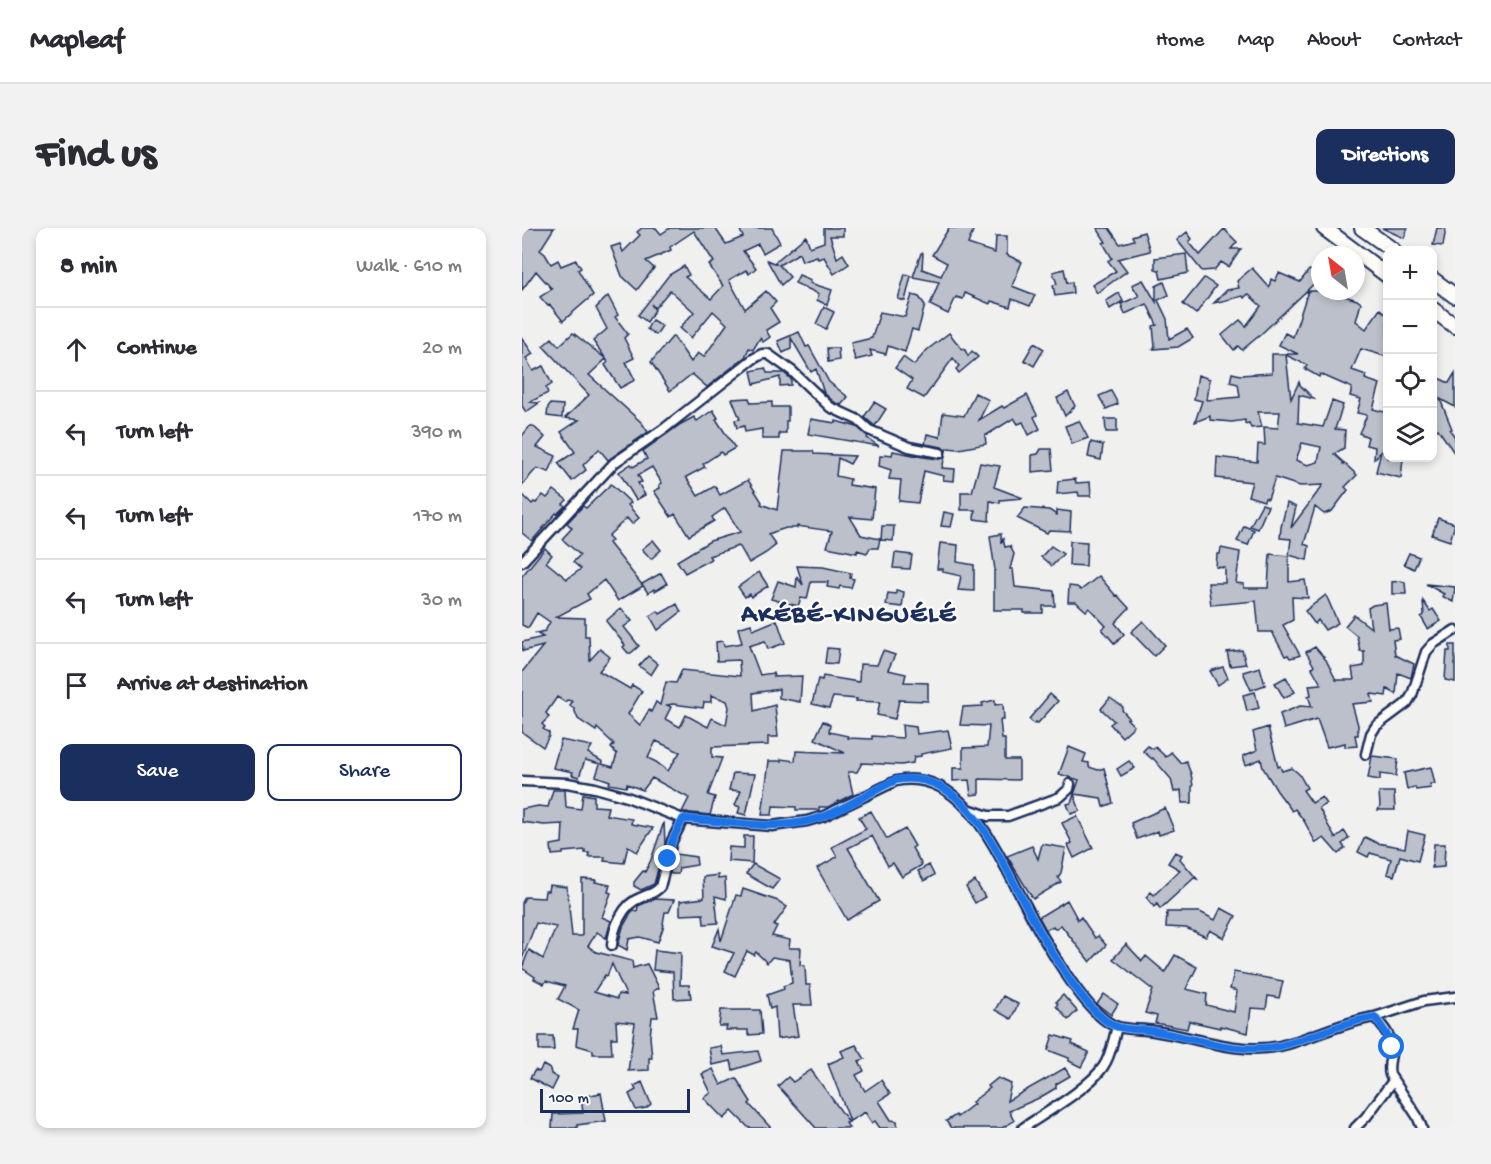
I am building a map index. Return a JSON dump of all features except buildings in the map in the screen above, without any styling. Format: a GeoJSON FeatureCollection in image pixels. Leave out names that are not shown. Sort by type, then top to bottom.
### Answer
{"type":"FeatureCollection","features":[{"type":"Feature","properties":{"kind":"highway"},"geometry":{"type":"LineString","coordinates":[[1324,228],[1383,272]]}},
{"type":"Feature","properties":{"kind":"highway"},"geometry":{"type":"LineString","coordinates":[[1362,228],[1387,246]]}},
{"type":"Feature","properties":{"kind":"highway"},"geometry":{"type":"LineString","coordinates":[[1437,283],[1455,296]]}},
{"type":"Feature","properties":{"kind":"highway"},"geometry":{"type":"LineString","coordinates":[[1437,313],[1455,326]]}},
{"type":"Feature","properties":{"kind":"street"},"geometry":{"type":"LineString","coordinates":[[522,562],[614,464],[762,354],[768,354],[792,371],[830,407],[858,420],[869,430],[909,447],[940,453]]}},
{"type":"Feature","properties":{"kind":"street"},"geometry":{"type":"LineString","coordinates":[[1366,754],[1371,734],[1376,726],[1407,703],[1412,695],[1426,652],[1433,644],[1455,630]]}},
{"type":"Feature","properties":{"kind":"street"},"geometry":{"type":"LineString","coordinates":[[522,781],[567,783],[595,788],[627,797],[683,819],[772,826],[807,822],[824,816],[884,785],[904,779],[923,780],[940,787],[970,810],[987,834],[1030,913],[1075,988],[1089,1006],[1117,1027],[1152,1030],[1262,1049],[1300,1040],[1424,1000],[1455,997]]}},
{"type":"Feature","properties":{"kind":"street"},"geometry":{"type":"LineString","coordinates":[[970,810],[988,816],[1008,816],[1060,797],[1069,789],[1070,784]]}},
{"type":"Feature","properties":{"kind":"street"},"geometry":{"type":"LineString","coordinates":[[612,945],[615,928],[628,904],[657,891],[660,887],[672,841],[683,819]]}},
{"type":"Feature","properties":{"kind":"street"},"geometry":{"type":"LineString","coordinates":[[1375,1017],[1389,1038],[1392,1047],[1388,1070],[1422,1128]]}},
{"type":"Feature","properties":{"kind":"street"},"geometry":{"type":"LineString","coordinates":[[1023,1128],[1074,1093],[1102,1069],[1109,1056],[1117,1027]]}},
{"type":"Feature","properties":{"kind":"street"},"geometry":{"type":"LineString","coordinates":[[1355,1128],[1393,1081]]}},
{"type":"Feature","properties":{"kind":"district","name":"AKÉBÉ-KINGUÉLÉ"},"geometry":{"type":"Point","coordinates":[849,616]}},
{"type":"Feature","properties":{"kind":"route"},"geometry":{"type":"LineString","coordinates":[[668,859],[672,841],[683,819],[772,826],[807,822],[824,816],[896,780],[923,780],[940,787],[970,810],[1000,856],[1030,913],[1075,988],[1089,1006],[1117,1027],[1152,1030],[1262,1049],[1375,1017],[1389,1038],[1392,1047]]}}]}
